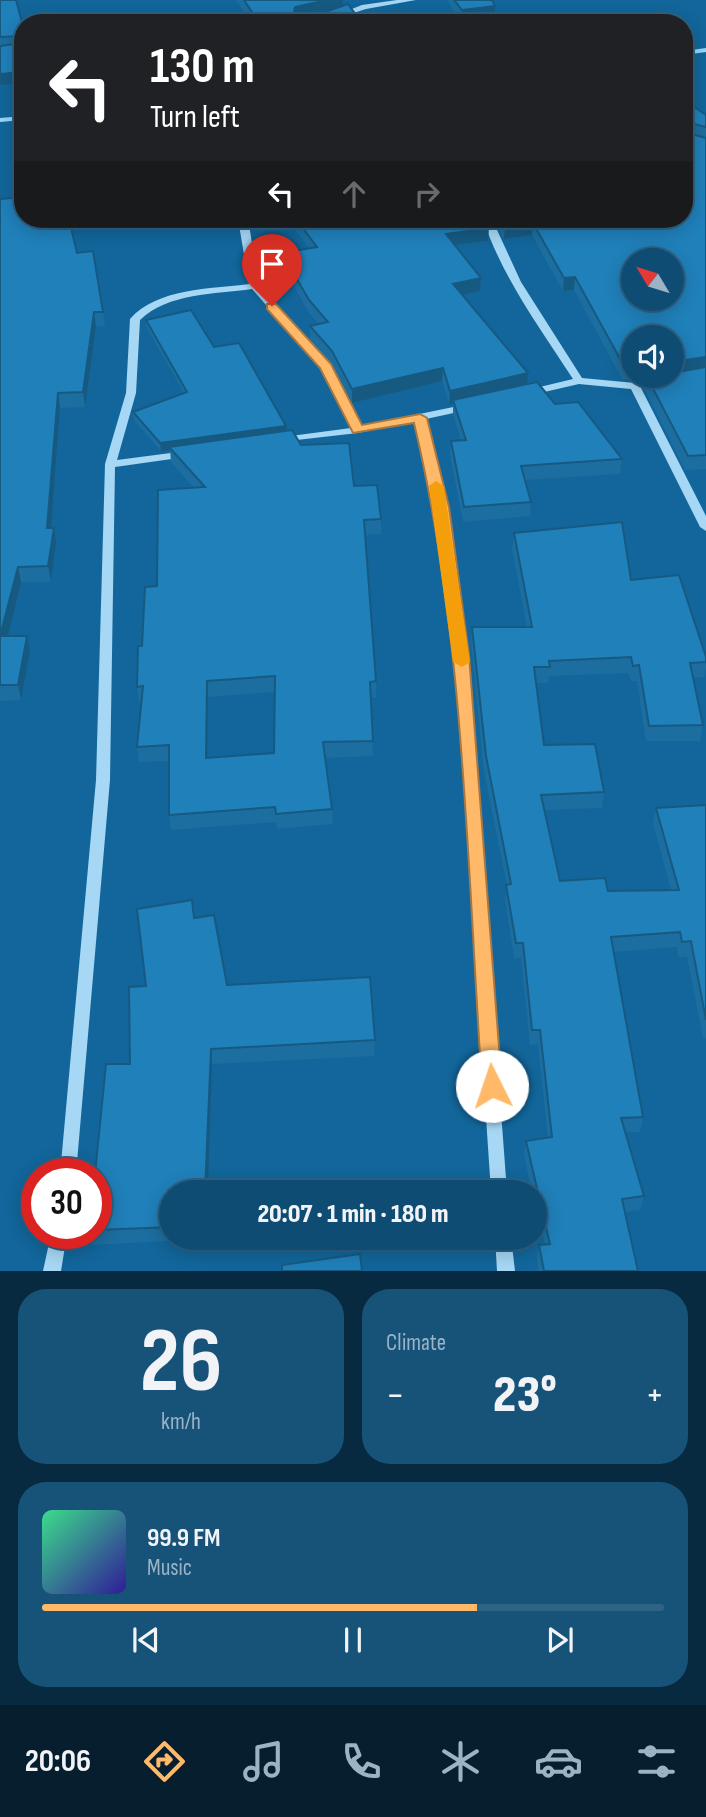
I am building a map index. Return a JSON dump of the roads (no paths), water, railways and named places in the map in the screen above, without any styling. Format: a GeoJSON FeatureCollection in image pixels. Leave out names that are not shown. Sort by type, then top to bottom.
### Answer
{"type":"FeatureCollection","features":[{"type":"Feature","properties":{"kind":"street"},"geometry":{"type":"LineString","coordinates":[[342,14],[358,8],[412,0]]}},
{"type":"Feature","properties":{"kind":"street"},"geometry":{"type":"LineString","coordinates":[[244,228],[254,286],[326,367],[358,430]]}},
{"type":"Feature","properties":{"kind":"street"},"geometry":{"type":"LineString","coordinates":[[490,228],[528,301],[579,381]]}},
{"type":"Feature","properties":{"kind":"street"},"geometry":{"type":"LineString","coordinates":[[69,1158],[103,780],[110,464],[131,393],[135,319],[142,310],[160,302],[254,286]]}},
{"type":"Feature","properties":{"kind":"street"},"geometry":{"type":"LineString","coordinates":[[513,396],[579,381],[621,385]]}},
{"type":"Feature","properties":{"kind":"street"},"geometry":{"type":"LineString","coordinates":[[636,388],[706,527]]}},
{"type":"Feature","properties":{"kind":"street"},"geometry":{"type":"LineString","coordinates":[[275,442],[358,430],[486,402]]}},
{"type":"Feature","properties":{"kind":"street"},"geometry":{"type":"LineString","coordinates":[[420,418],[442,507],[461,655],[498,1180]]}},
{"type":"Feature","properties":{"kind":"street"},"geometry":{"type":"LineString","coordinates":[[110,464],[192,453]]}},
{"type":"Feature","properties":{"kind":"street"},"geometry":{"type":"LineString","coordinates":[[52,1271],[56,1249]]}},
{"type":"Feature","properties":{"kind":"street"},"geometry":{"type":"LineString","coordinates":[[504,1250],[506,1271]]}},
{"type":"Feature","properties":{"kind":"waterway"},"geometry":{"type":"LineString","coordinates":[[693,52],[706,50]]}},
{"type":"Feature","properties":{"kind":"waterway"},"geometry":{"type":"LineString","coordinates":[[0,120],[14,119]]}}]}
